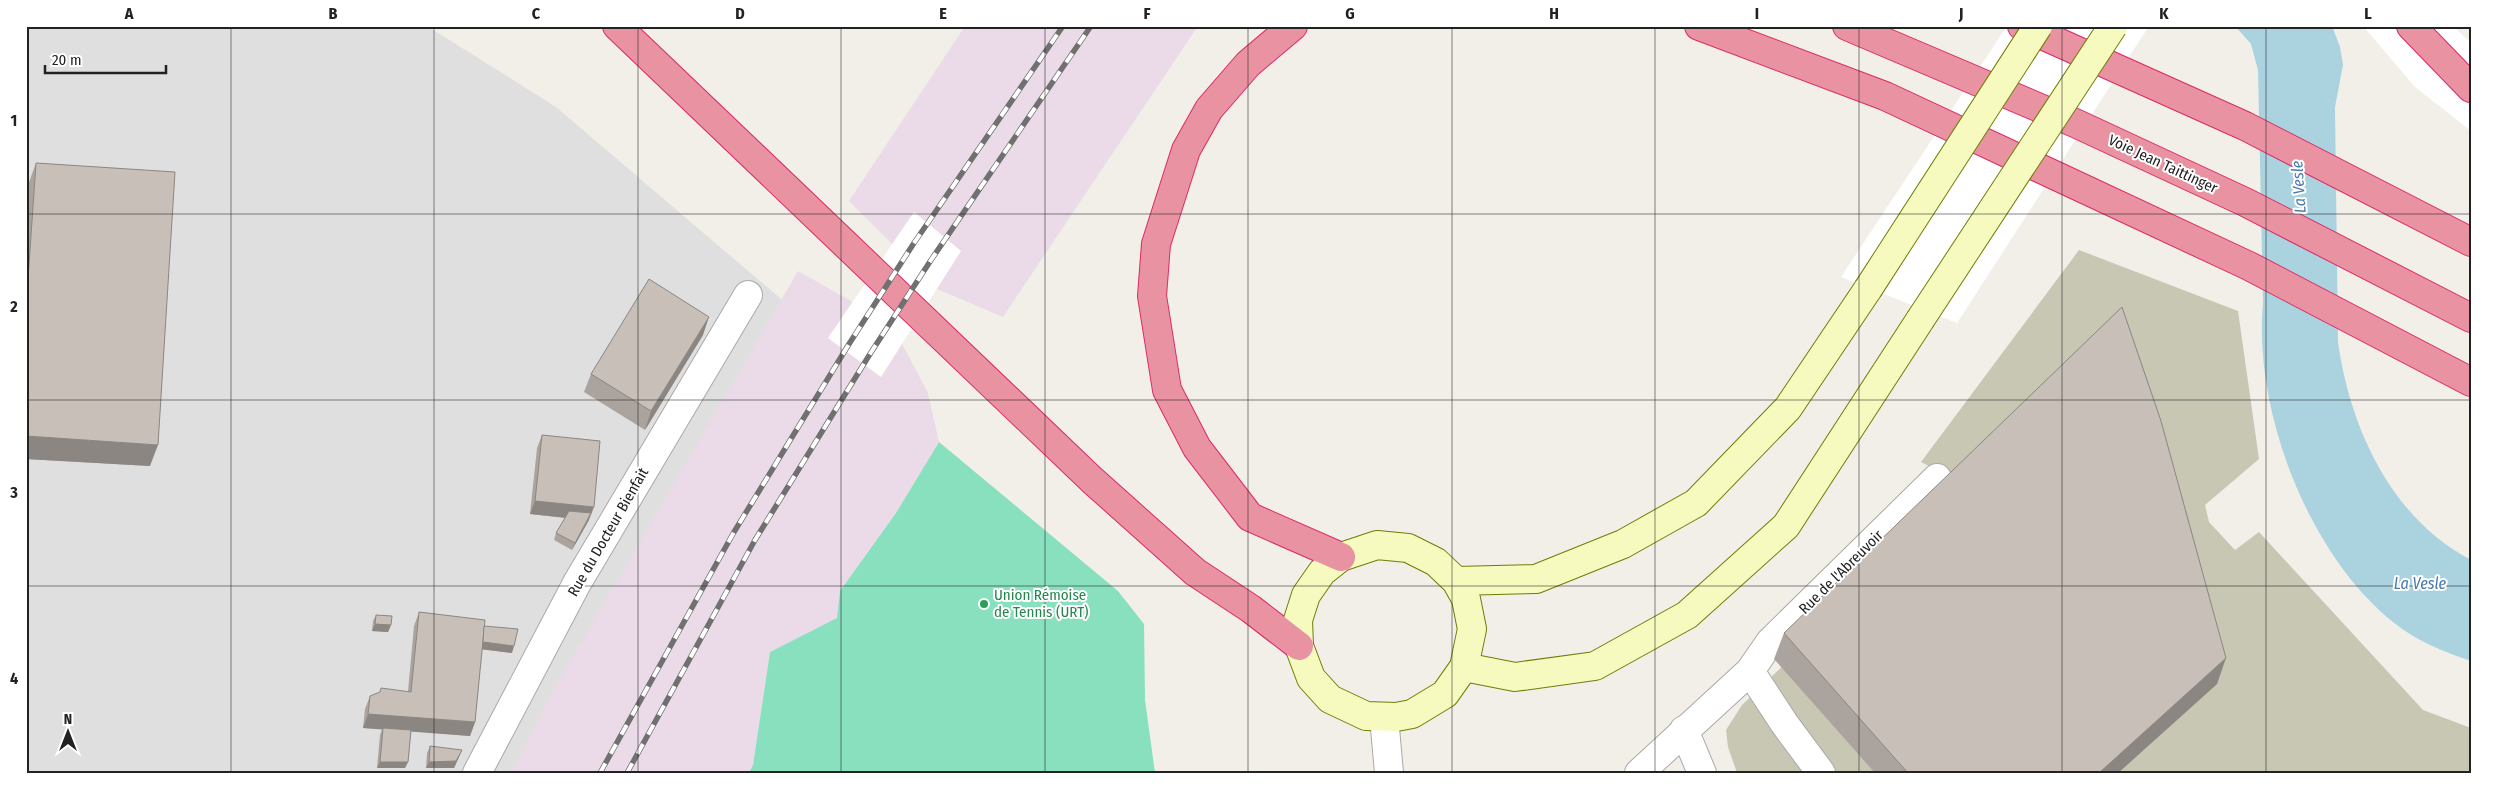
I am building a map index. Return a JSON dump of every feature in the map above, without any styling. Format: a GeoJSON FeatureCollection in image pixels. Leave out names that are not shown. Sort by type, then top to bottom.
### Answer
{"type":"FeatureCollection","features":[{"type":"Feature","properties":{"kind":"highway"},"geometry":{"type":"LineString","coordinates":[[617,26],[1100,486],[1195,572],[1251,609],[1299,646]]}},
{"type":"Feature","properties":{"kind":"highway"},"geometry":{"type":"LineString","coordinates":[[1293,26],[1241,71],[1209,109],[1186,150],[1156,244],[1152,296],[1168,390],[1197,448],[1250,518],[1340,557]]}},
{"type":"Feature","properties":{"kind":"highway"},"geometry":{"type":"LineString","coordinates":[[1699,26],[1885,96],[2249,266],[2471,382]]}},
{"type":"Feature","properties":{"kind":"highway","name":"Voie Jean Taittinger"},"geometry":{"type":"LineString","coordinates":[[1847,26],[2076,123],[2245,202],[2471,318]]}},
{"type":"Feature","properties":{"kind":"highway"},"geometry":{"type":"LineString","coordinates":[[2022,26],[2245,126],[2471,242]]}},
{"type":"Feature","properties":{"kind":"highway"},"geometry":{"type":"LineString","coordinates":[[2411,26],[2471,88]]}},
{"type":"Feature","properties":{"kind":"main road"},"geometry":{"type":"LineString","coordinates":[[1456,581],[1536,578],[1623,544],[1696,503],[1788,408],[1868,289],[2038,26]]}},
{"type":"Feature","properties":{"kind":"main road"},"geometry":{"type":"LineString","coordinates":[[1464,667],[1515,677],[1595,666],[1687,615],[1786,526],[2113,26]]}},
{"type":"Feature","properties":{"kind":"main road"},"geometry":{"type":"LineString","coordinates":[[1377,545],[1408,548],[1436,562],[1456,581],[1466,599],[1472,629],[1464,667],[1445,694],[1412,714],[1396,718],[1366,716],[1330,699],[1311,678],[1299,646],[1298,620],[1306,595],[1322,572],[1340,557],[1377,545]]}},
{"type":"Feature","properties":{"kind":"street","name":"Rue du Docteur Bienfait"},"geometry":{"type":"LineString","coordinates":[[477,773],[578,582],[748,295]]}},
{"type":"Feature","properties":{"kind":"street","name":"Rue de l'Abreuvoir"},"geometry":{"type":"LineString","coordinates":[[1639,773],[1750,671],[1770,642],[1937,478]]}},
{"type":"Feature","properties":{"kind":"street"},"geometry":{"type":"LineString","coordinates":[[1750,671],[1784,723],[1821,773]]}},
{"type":"Feature","properties":{"kind":"street"},"geometry":{"type":"LineString","coordinates":[[1384,717],[1389,773]]}},
{"type":"Feature","properties":{"kind":"street"},"geometry":{"type":"LineString","coordinates":[[1684,730],[1702,773]]}},
{"type":"Feature","properties":{"kind":"shaded area"},"geometry":{"type":"Polygon","coordinates":[[[26,26],[427,26],[556,107],[802,317],[519,773],[26,773],[26,26]]]}},
{"type":"Feature","properties":{"kind":"shaded area"},"geometry":{"type":"Polygon","coordinates":[[[965,26],[1198,26],[1003,317],[937,289],[849,201],[965,26]]]}},
{"type":"Feature","properties":{"kind":"shaded area"},"geometry":{"type":"Polygon","coordinates":[[[2079,250],[2238,311],[2259,459],[2205,505],[2209,522],[2235,550],[2259,532],[2423,710],[2471,728],[2471,773],[1737,773],[1728,747],[1726,730],[1742,705],[1969,487],[1921,462],[2079,250]]]}},
{"type":"Feature","properties":{"kind":"shaded area"},"geometry":{"type":"Polygon","coordinates":[[[798,271],[853,302],[902,344],[928,393],[939,442],[896,513],[840,591],[838,618],[770,652],[753,765],[749,773],[512,773],[555,687],[798,271]]]}},
{"type":"Feature","properties":{"kind":"green space","name":"Union Rémoise de Tennis (URT)"},"geometry":{"type":"Polygon","coordinates":[[[939,442],[1118,591],[1144,624],[1145,700],[1155,773],[749,773],[753,765],[770,652],[837,618],[840,591],[896,513],[939,442]]]}},
{"type":"Feature","properties":{"kind":"water","name":"La Vesle"},"geometry":{"type":"Polygon","coordinates":[[[2235,26],[2332,26],[2340,47],[2343,65],[2335,107],[2338,342],[2344,374],[2364,438],[2379,467],[2397,495],[2418,520],[2443,542],[2471,560],[2471,661],[2420,640],[2393,622],[2363,593],[2335,559],[2312,519],[2292,477],[2277,433],[2267,388],[2262,345],[2263,303],[2258,70],[2251,44],[2235,26]]]}},
{"type":"Feature","properties":{"kind":"pier"},"geometry":{"type":"Polygon","coordinates":[[[2007,26],[2149,26],[1957,323],[1841,277],[2007,26]]]}},
{"type":"Feature","properties":{"kind":"pier"},"geometry":{"type":"Polygon","coordinates":[[[2363,26],[2453,26],[2471,43],[2471,131],[2415,87],[2363,26]]]}},
{"type":"Feature","properties":{"kind":"pier"},"geometry":{"type":"Polygon","coordinates":[[[914,212],[961,251],[881,377],[828,338],[914,212]]]}},
{"type":"Feature","properties":{"kind":"building"},"geometry":{"type":"Polygon","coordinates":[[[36,163],[175,172],[158,445],[26,436],[26,308],[36,163]]]}},
{"type":"Feature","properties":{"kind":"building"},"geometry":{"type":"Polygon","coordinates":[[[649,279],[709,317],[651,411],[591,374],[649,279]]]}},
{"type":"Feature","properties":{"kind":"building"},"geometry":{"type":"Polygon","coordinates":[[[2122,307],[2161,421],[2226,658],[2099,773],[1908,773],[1784,633],[2122,307]]]}},
{"type":"Feature","properties":{"kind":"building"},"geometry":{"type":"Polygon","coordinates":[[[542,435],[600,441],[594,507],[535,501],[542,435]]]}},
{"type":"Feature","properties":{"kind":"building"},"geometry":{"type":"Polygon","coordinates":[[[569,511],[591,513],[575,543],[556,533],[569,511]]]}},
{"type":"Feature","properties":{"kind":"building"},"geometry":{"type":"Polygon","coordinates":[[[419,612],[485,620],[475,722],[368,714],[370,696],[380,692],[381,688],[411,692],[419,612]]]}},
{"type":"Feature","properties":{"kind":"building"},"geometry":{"type":"Polygon","coordinates":[[[376,615],[392,616],[391,625],[375,624],[376,615]]]}},
{"type":"Feature","properties":{"kind":"building"},"geometry":{"type":"Polygon","coordinates":[[[484,626],[518,629],[514,646],[483,642],[484,626]]]}},
{"type":"Feature","properties":{"kind":"building"},"geometry":{"type":"Polygon","coordinates":[[[383,728],[411,730],[408,762],[380,762],[383,728]]]}},
{"type":"Feature","properties":{"kind":"building"},"geometry":{"type":"Polygon","coordinates":[[[430,746],[462,750],[456,761],[429,762],[430,746]]]}},
{"type":"Feature","properties":{"kind":"railway"},"geometry":{"type":"LineString","coordinates":[[600,773],[734,532],[849,344],[914,243],[1063,26]]}},
{"type":"Feature","properties":{"kind":"railway"},"geometry":{"type":"LineString","coordinates":[[627,773],[755,540],[870,354],[931,260],[1091,26]]}},
{"type":"Feature","properties":{"kind":"place","name":"Union Rémoise de Tennis (URT)"},"geometry":{"type":"Point","coordinates":[984,604]}}]}
